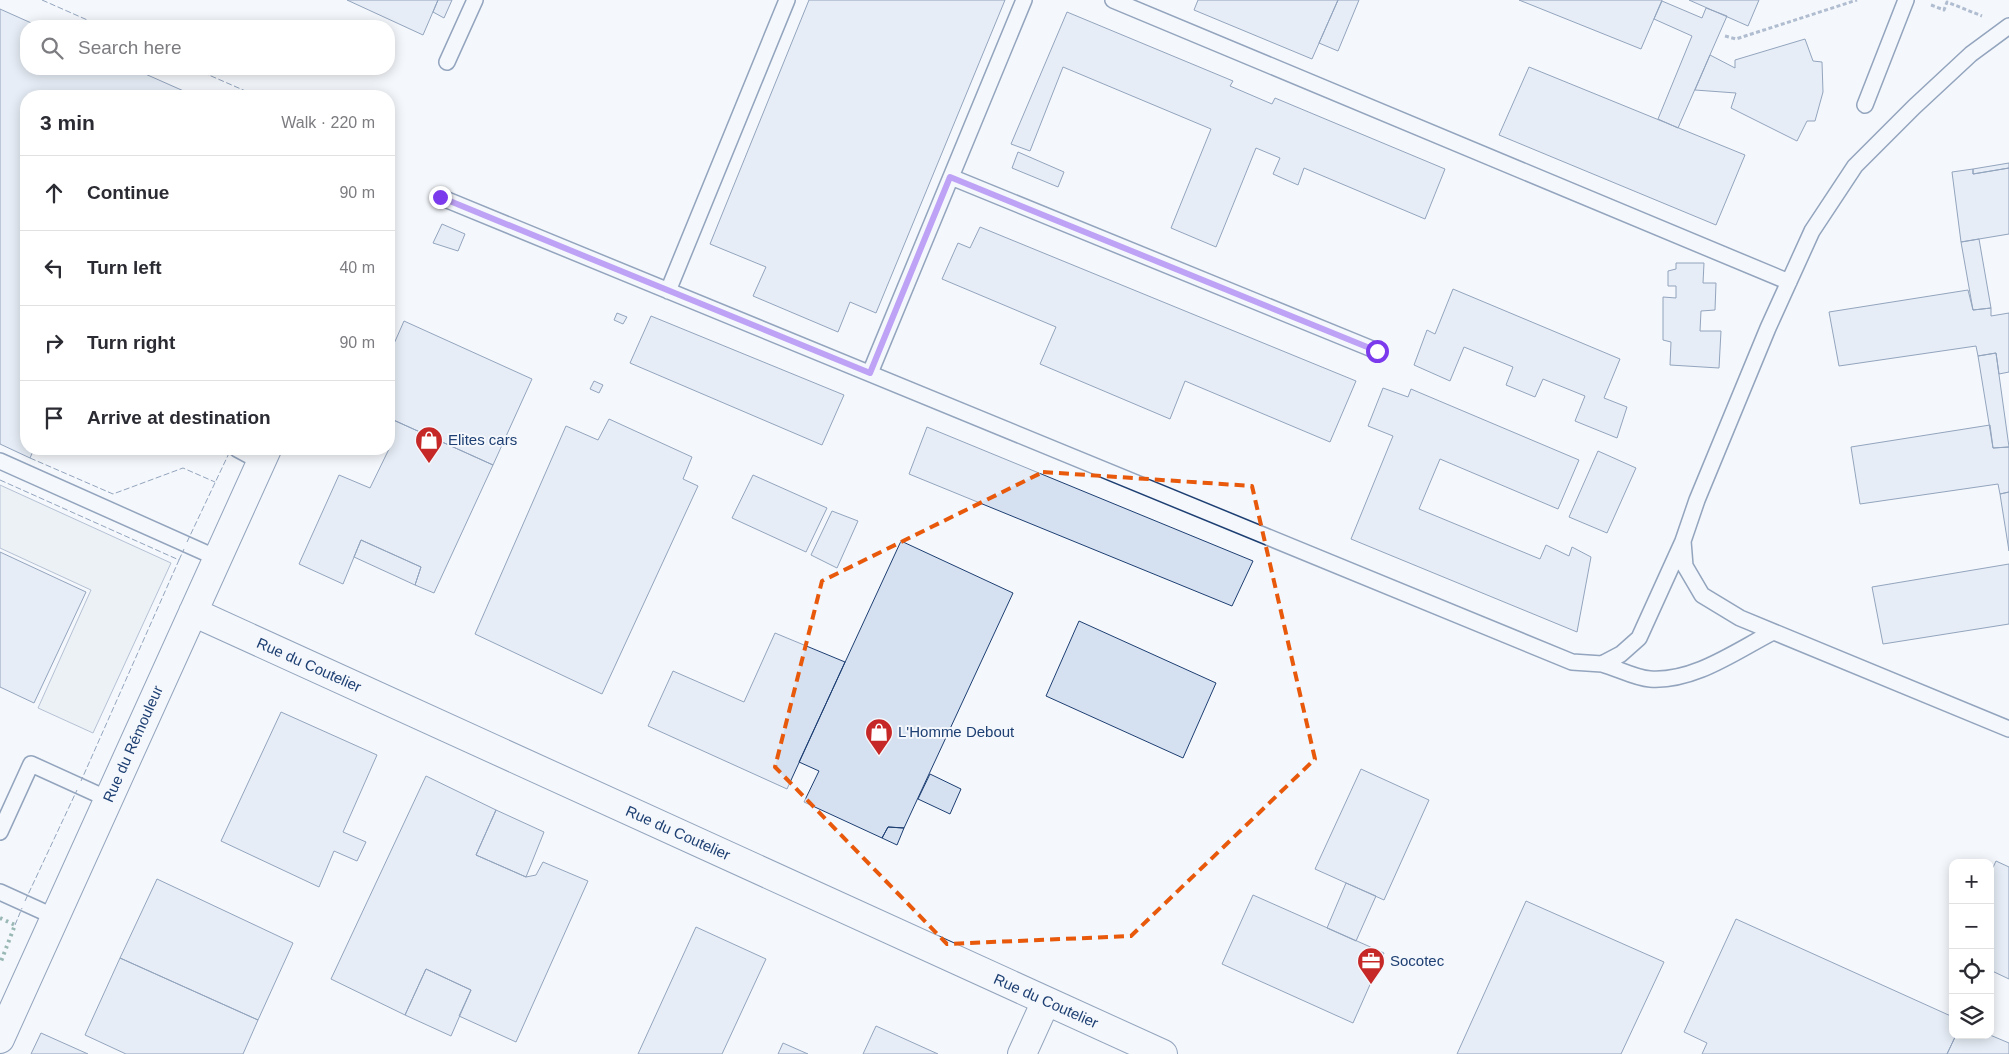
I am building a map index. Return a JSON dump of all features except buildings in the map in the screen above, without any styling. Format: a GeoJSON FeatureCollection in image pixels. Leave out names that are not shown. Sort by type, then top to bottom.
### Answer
{"type":"FeatureCollection","features":[{"type":"Feature","properties":{"kind":"street","name":"Rue du Rémouleur"},"geometry":{"type":"LineString","coordinates":[[2,1030],[264,455]]}},
{"type":"Feature","properties":{"kind":"street","name":"Rue du Coutelier"},"geometry":{"type":"LineString","coordinates":[[193,612],[1163,1054]]}},
{"type":"Feature","properties":{"kind":"street"},"geometry":{"type":"LineString","coordinates":[[1022,1054],[1046,1001]]}},
{"type":"Feature","properties":{"kind":"lane"},"geometry":{"type":"LineString","coordinates":[[447,62],[475,0]]}},
{"type":"Feature","properties":{"kind":"lane"},"geometry":{"type":"LineString","coordinates":[[668,291],[787,0]]}},
{"type":"Feature","properties":{"kind":"lane"},"geometry":{"type":"LineString","coordinates":[[870,373],[1024,0]]}},
{"type":"Feature","properties":{"kind":"lane"},"geometry":{"type":"LineString","coordinates":[[1113,0],[1789,282]]}},
{"type":"Feature","properties":{"kind":"lane"},"geometry":{"type":"LineString","coordinates":[[1865,106],[1906,0]]}},
{"type":"Feature","properties":{"kind":"lane"},"geometry":{"type":"LineString","coordinates":[[1602,664],[1621,654],[1639,638],[1682,541],[1697,500],[1812,231],[1855,166],[1971,54],[2009,26]]}},
{"type":"Feature","properties":{"kind":"lane"},"geometry":{"type":"LineString","coordinates":[[950,177],[1377,351]]}},
{"type":"Feature","properties":{"kind":"lane"},"geometry":{"type":"LineString","coordinates":[[440,197],[1529,646],[1572,662],[1602,664],[1649,679],[1679,676],[1716,662],[1772,632]]}},
{"type":"Feature","properties":{"kind":"lane"},"geometry":{"type":"LineString","coordinates":[[0,461],[217,558]]}},
{"type":"Feature","properties":{"kind":"lane"},"geometry":{"type":"LineString","coordinates":[[1682,541],[1685,566],[1702,595],[1740,618],[2009,729]]}},
{"type":"Feature","properties":{"kind":"lane"},"geometry":{"type":"LineString","coordinates":[[0,832],[31,764],[108,799]]}},
{"type":"Feature","properties":{"kind":"lane"},"geometry":{"type":"LineString","coordinates":[[0,892],[55,917]]}},
{"type":"Feature","properties":{"kind":"path"},"geometry":{"type":"LineString","coordinates":[[1725,36],[1736,39],[1857,0]]}},
{"type":"Feature","properties":{"kind":"path"},"geometry":{"type":"LineString","coordinates":[[1929,5],[1944,10],[1947,2],[1989,19]]}},
{"type":"Feature","properties":{"kind":"highlighted area"},"geometry":{"type":"Polygon","coordinates":[[[1043,472],[1252,486],[1315,759],[1131,936],[947,944],[775,767],[822,581],[1043,472]]]}},
{"type":"Feature","properties":{"kind":"shaded area"},"geometry":{"type":"Polygon","coordinates":[[[0,485],[171,563],[93,733],[38,708],[91,590],[0,548],[0,485]]]}},
{"type":"Feature","properties":{"kind":"hedge"},"geometry":{"type":"LineString","coordinates":[[0,918],[15,925],[0,964]]}},
{"type":"Feature","properties":{"kind":"fence"},"geometry":{"type":"LineString","coordinates":[[42,0],[87,20]]}},
{"type":"Feature","properties":{"kind":"fence"},"geometry":{"type":"LineString","coordinates":[[209,75],[243,90]]}},
{"type":"Feature","properties":{"kind":"fence"},"geometry":{"type":"LineString","coordinates":[[187,542],[228,455]]}},
{"type":"Feature","properties":{"kind":"fence"},"geometry":{"type":"LineString","coordinates":[[30,458],[113,494],[183,468],[215,482]]}},
{"type":"Feature","properties":{"kind":"fence"},"geometry":{"type":"LineString","coordinates":[[0,480],[179,560],[81,781]]}},
{"type":"Feature","properties":{"kind":"fence"},"geometry":{"type":"LineString","coordinates":[[179,560],[184,549]]}},
{"type":"Feature","properties":{"kind":"fence"},"geometry":{"type":"LineString","coordinates":[[25,901],[77,790]]}},
{"type":"Feature","properties":{"kind":"fence"},"geometry":{"type":"LineString","coordinates":[[15,925],[22,908]]}},
{"type":"Feature","properties":{"kind":"place","name":"Elites cars"},"geometry":{"type":"Point","coordinates":[429,464]}},
{"type":"Feature","properties":{"kind":"place","name":"L'Homme Debout"},"geometry":{"type":"Point","coordinates":[879,756]}},
{"type":"Feature","properties":{"kind":"place","name":"Socotec"},"geometry":{"type":"Point","coordinates":[1371,985]}},
{"type":"Feature","properties":{"kind":"route"},"geometry":{"type":"LineString","coordinates":[[440,197],[870,373],[950,177],[1377,351]]}}]}
